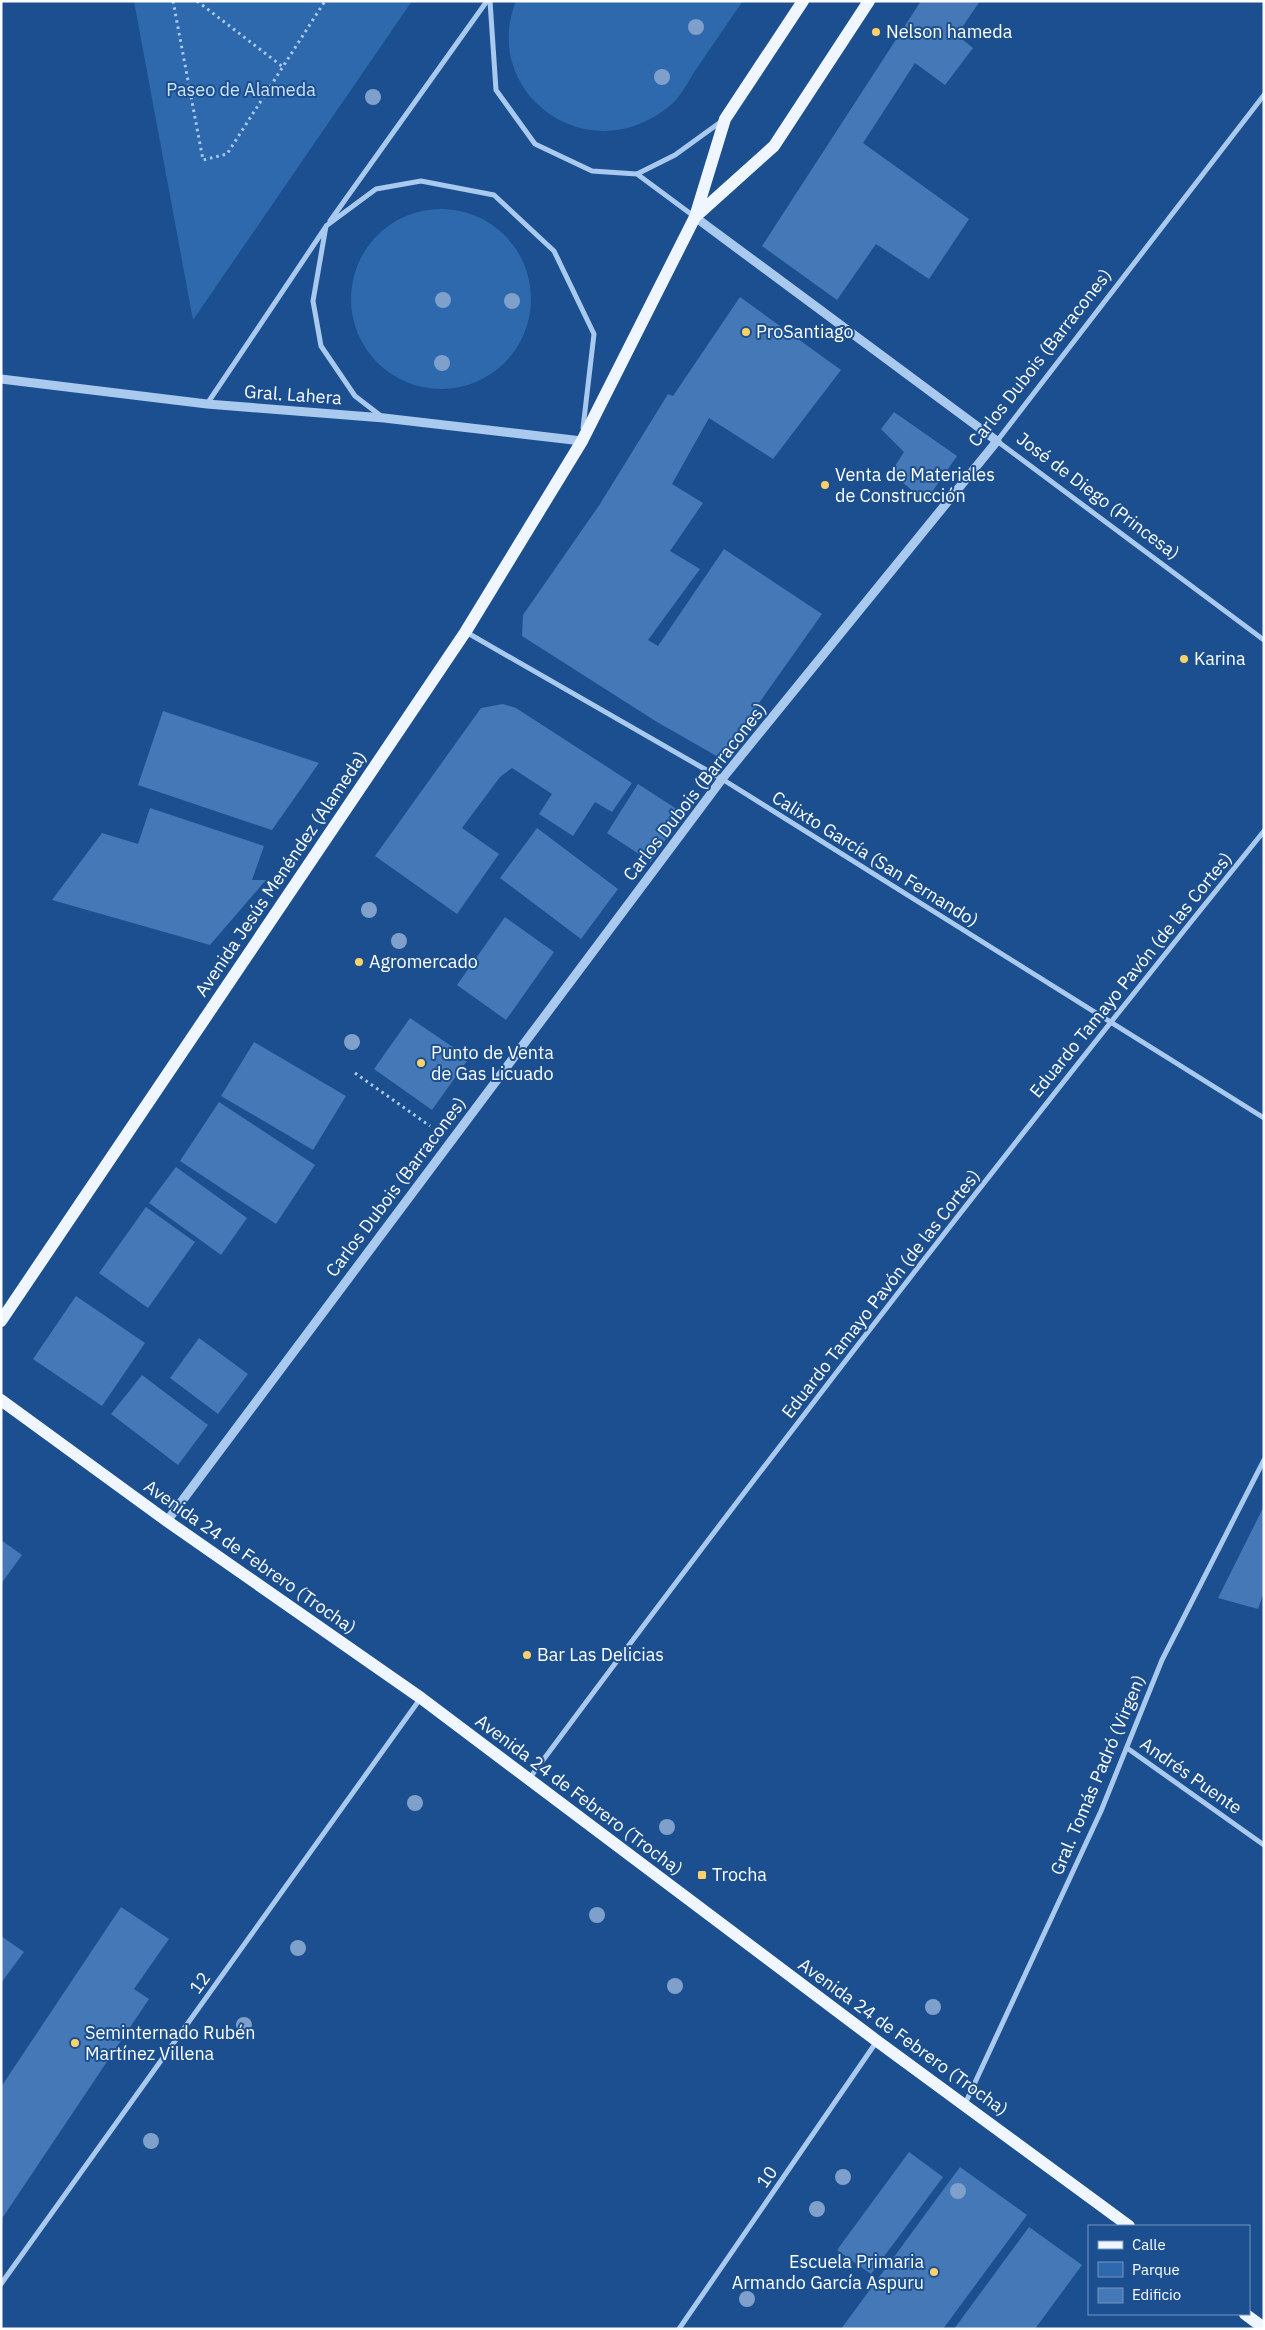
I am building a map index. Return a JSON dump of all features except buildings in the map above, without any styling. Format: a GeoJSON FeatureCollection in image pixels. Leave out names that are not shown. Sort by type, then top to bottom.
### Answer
{"type":"FeatureCollection","features":[{"type":"Feature","properties":{"kind":"main road","name":"Avenida Jesús Menéndez (Alameda)"},"geometry":{"type":"LineString","coordinates":[[1,1321],[466,631],[582,441],[695,218],[725,119],[803,1]]}},
{"type":"Feature","properties":{"kind":"main road","name":"Avenida Jesús Menéndez (Alameda)"},"geometry":{"type":"LineString","coordinates":[[695,218],[774,146],[869,1]]}},
{"type":"Feature","properties":{"kind":"main road","name":"Avenida 24 de Febrero (Trocha)"},"geometry":{"type":"LineString","coordinates":[[1,1400],[167,1522],[421,1698],[877,2041],[1127,2225]]}},
{"type":"Feature","properties":{"kind":"main road"},"geometry":{"type":"LineString","coordinates":[[1246,2315],[1264,2328]]}},
{"type":"Feature","properties":{"kind":"street","name":"Avenida Jesús Menéndez (Alameda)"},"geometry":{"type":"LineString","coordinates":[[488,1],[496,90],[535,144],[592,172],[637,174],[675,155],[725,119]]}},
{"type":"Feature","properties":{"kind":"street","name":"Avenida Jesús Menéndez (Alameda)"},"geometry":{"type":"LineString","coordinates":[[207,404],[326,226],[488,1]]}},
{"type":"Feature","properties":{"kind":"street","name":"Carlos Dubois (Barracones)"},"geometry":{"type":"LineString","coordinates":[[167,1522],[722,779],[997,441],[1264,95]]}},
{"type":"Feature","properties":{"kind":"street"},"geometry":{"type":"LineString","coordinates":[[637,174],[695,218]]}},
{"type":"Feature","properties":{"kind":"street","name":"Avenida Jesús Menéndez (Alameda)"},"geometry":{"type":"LineString","coordinates":[[384,418],[355,396],[321,346],[313,301],[326,226],[376,189],[421,181],[494,195],[554,251],[594,334],[582,441]]}},
{"type":"Feature","properties":{"kind":"street","name":"José de Diego (Princesa)"},"geometry":{"type":"LineString","coordinates":[[695,218],[1264,640]]}},
{"type":"Feature","properties":{"kind":"street","name":"Gral. Lahera"},"geometry":{"type":"LineString","coordinates":[[1,380],[207,404],[384,418],[582,441]]}},
{"type":"Feature","properties":{"kind":"street","name":"Calixto García (San Fernando)"},"geometry":{"type":"LineString","coordinates":[[466,631],[722,779],[1264,1118]]}},
{"type":"Feature","properties":{"kind":"street","name":"Eduardo Tamayo Pavón (de las Cortes)"},"geometry":{"type":"LineString","coordinates":[[528,1780],[646,1621],[1109,1022],[1264,831]]}},
{"type":"Feature","properties":{"kind":"street","name":"Gral. Tomás Padró (Virgen)"},"geometry":{"type":"LineString","coordinates":[[965,2104],[1101,1811],[1162,1660],[1264,1460]]}},
{"type":"Feature","properties":{"kind":"street","name":"12"},"geometry":{"type":"LineString","coordinates":[[1,2284],[421,1698]]}},
{"type":"Feature","properties":{"kind":"street","name":"Andrés Puente"},"geometry":{"type":"LineString","coordinates":[[1127,1748],[1264,1844]]}},
{"type":"Feature","properties":{"kind":"street","name":"10"},"geometry":{"type":"LineString","coordinates":[[679,2329],[877,2041]]}},
{"type":"Feature","properties":{"kind":"path"},"geometry":{"type":"LineString","coordinates":[[173,1],[203,160],[227,154],[325,1]]}},
{"type":"Feature","properties":{"kind":"path"},"geometry":{"type":"LineString","coordinates":[[197,1],[283,67]]}},
{"type":"Feature","properties":{"kind":"path"},"geometry":{"type":"LineString","coordinates":[[355,1073],[451,1141]]}},
{"type":"Feature","properties":{"kind":"green space","name":"Paseo de Alameda"},"geometry":{"type":"Polygon","coordinates":[[[134,1],[412,1],[193,320],[134,1]]]}},
{"type":"Feature","properties":{"kind":"green space"},"geometry":{"type":"Polygon","coordinates":[[[516,1],[743,1],[683,91],[672,104],[652,118],[622,129],[593,130],[565,123],[542,108],[523,87],[512,61],[509,32],[516,1]]]}},
{"type":"Feature","properties":{"kind":"green space"},"geometry":{"type":"Polygon","coordinates":[[[441,209],[459,211],[475,216],[491,224],[510,242],[516,249],[527,273],[531,299],[529,317],[524,333],[516,349],[498,368],[491,374],[467,385],[441,389],[423,387],[407,382],[391,374],[372,356],[366,349],[355,325],[351,299],[353,281],[358,265],[366,249],[384,230],[391,224],[415,213],[441,209]]]}},
{"type":"Feature","properties":{"kind":"place","name":"Nelson hameda"},"geometry":{"type":"Point","coordinates":[876,32]}},
{"type":"Feature","properties":{"kind":"place","name":"ProSantiago"},"geometry":{"type":"Point","coordinates":[746,332]}},
{"type":"Feature","properties":{"kind":"place","name":"Venta de Materiales de Construcción"},"geometry":{"type":"Point","coordinates":[825,485]}},
{"type":"Feature","properties":{"kind":"place","name":"Karina"},"geometry":{"type":"Point","coordinates":[1184,659]}},
{"type":"Feature","properties":{"kind":"place","name":"Agromercado"},"geometry":{"type":"Point","coordinates":[359,962]}},
{"type":"Feature","properties":{"kind":"place","name":"Punto de Venta de Gas Licuado"},"geometry":{"type":"Point","coordinates":[421,1063]}},
{"type":"Feature","properties":{"kind":"place","name":"Bar Las Delicias"},"geometry":{"type":"Point","coordinates":[527,1655]}},
{"type":"Feature","properties":{"kind":"place","name":"Trocha"},"geometry":{"type":"Point","coordinates":[702,1875]}},
{"type":"Feature","properties":{"kind":"place","name":"Seminternado Rubén Martínez Villena"},"geometry":{"type":"Point","coordinates":[75,2043]}},
{"type":"Feature","properties":{"kind":"place","name":"Escuela Primaria Armando García Aspuru"},"geometry":{"type":"Point","coordinates":[934,2272]}}]}
